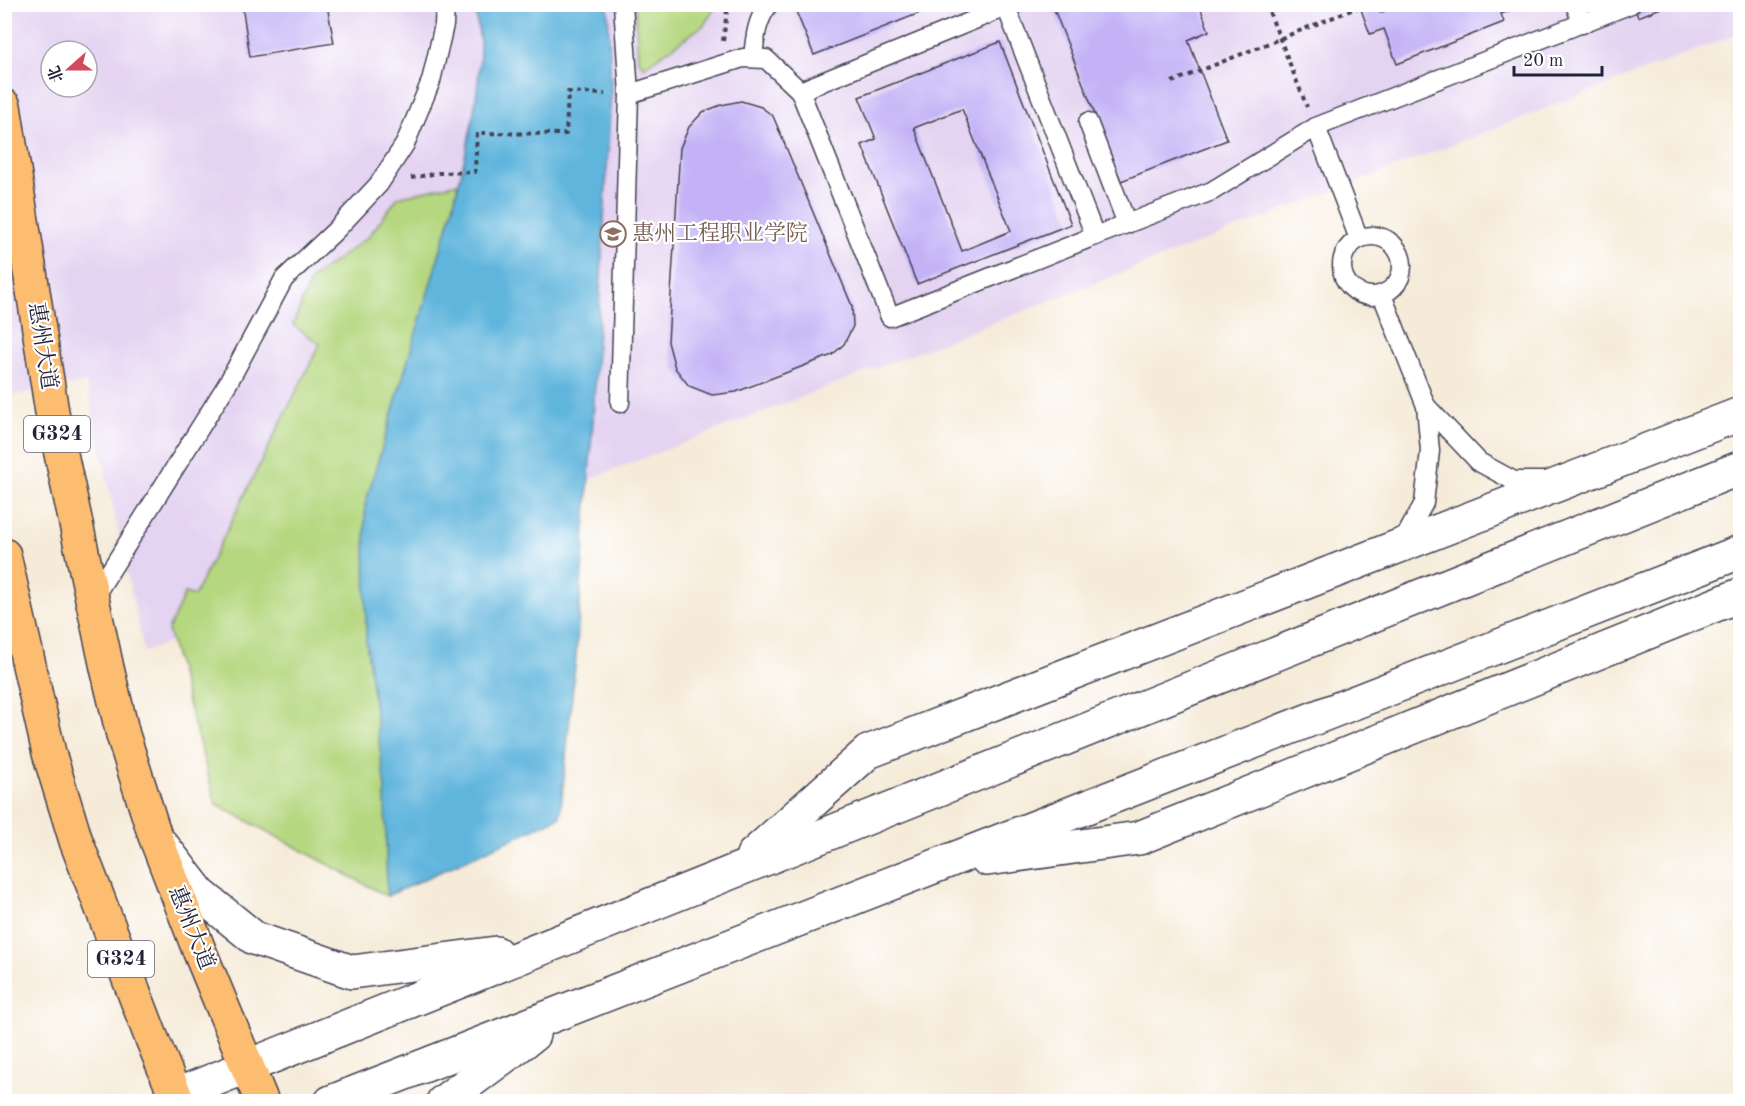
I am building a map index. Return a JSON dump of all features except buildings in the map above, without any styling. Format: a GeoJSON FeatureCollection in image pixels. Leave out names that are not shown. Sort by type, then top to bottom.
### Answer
{"type":"FeatureCollection","features":[{"type":"Feature","properties":{"kind":"highway","name":"惠州大道"},"geometry":{"type":"LineString","coordinates":[[4,106],[52,412],[106,668],[153,828],[248,1066]]}},
{"type":"Feature","properties":{"kind":"highway","name":"G324"},"geometry":{"type":"LineString","coordinates":[[4,555],[49,753],[76,841],[174,1091]]}},
{"type":"Feature","properties":{"kind":"highway","name":"G324"},"geometry":{"type":"LineString","coordinates":[[248,1066],[262,1101]]}},
{"type":"Feature","properties":{"kind":"street"},"geometry":{"type":"LineString","coordinates":[[738,869],[868,752],[1740,414]]}},
{"type":"Feature","properties":{"kind":"street"},"geometry":{"type":"LineString","coordinates":[[174,1091],[248,1066],[1740,468]]}},
{"type":"Feature","properties":{"kind":"street"},"geometry":{"type":"LineString","coordinates":[[331,1101],[1740,552]]}},
{"type":"Feature","properties":{"kind":"street"},"geometry":{"type":"LineString","coordinates":[[932,867],[1138,838],[1740,595]]}},
{"type":"Feature","properties":{"kind":"street"},"geometry":{"type":"LineString","coordinates":[[153,828],[200,894],[254,938],[352,972],[543,948]]}},
{"type":"Feature","properties":{"kind":"street"},"geometry":{"type":"LineString","coordinates":[[443,1101],[567,1010]]}},
{"type":"Feature","properties":{"kind":"lane"},"geometry":{"type":"LineString","coordinates":[[92,600],[228,382],[284,279],[335,231],[379,184],[405,144],[431,81],[444,25],[445,4]]}},
{"type":"Feature","properties":{"kind":"lane"},"geometry":{"type":"LineString","coordinates":[[620,403],[629,94],[623,4]]}},
{"type":"Feature","properties":{"kind":"lane"},"geometry":{"type":"LineString","coordinates":[[753,58],[755,33],[763,12],[769,4]]}},
{"type":"Feature","properties":{"kind":"lane"},"geometry":{"type":"LineString","coordinates":[[1575,4],[1582,24]]}},
{"type":"Feature","properties":{"kind":"lane"},"geometry":{"type":"LineString","coordinates":[[629,94],[743,58],[766,59],[800,91],[890,317],[1212,191],[1316,127],[1631,4]]}},
{"type":"Feature","properties":{"kind":"lane"},"geometry":{"type":"LineString","coordinates":[[800,91],[1006,6],[1095,236]]}},
{"type":"Feature","properties":{"kind":"lane"},"geometry":{"type":"LineString","coordinates":[[1088,122],[1127,224]]}},
{"type":"Feature","properties":{"kind":"lane"},"geometry":{"type":"LineString","coordinates":[[1316,127],[1359,239]]}},
{"type":"Feature","properties":{"kind":"lane"},"geometry":{"type":"LineString","coordinates":[[1373,236],[1385,239],[1401,255],[1403,267],[1400,279],[1393,288],[1382,295],[1372,297],[1360,294],[1350,287],[1344,277],[1342,266],[1344,254],[1351,244],[1359,239],[1373,236]]}},
{"type":"Feature","properties":{"kind":"lane"},"geometry":{"type":"LineString","coordinates":[[1382,295],[1426,406],[1430,451],[1424,503],[1400,546]]}},
{"type":"Feature","properties":{"kind":"lane"},"geometry":{"type":"LineString","coordinates":[[1426,406],[1479,462],[1514,481],[1567,481]]}},
{"type":"Feature","properties":{"kind":"path"},"geometry":{"type":"LineString","coordinates":[[717,4],[728,11]]}},
{"type":"Feature","properties":{"kind":"path"},"geometry":{"type":"LineString","coordinates":[[720,65],[728,4]]}},
{"type":"Feature","properties":{"kind":"path"},"geometry":{"type":"LineString","coordinates":[[1266,4],[1316,127]]}},
{"type":"Feature","properties":{"kind":"path"},"geometry":{"type":"LineString","coordinates":[[1172,82],[1359,7]]}},
{"type":"Feature","properties":{"kind":"path"},"geometry":{"type":"LineString","coordinates":[[438,173],[476,172],[477,133],[566,134],[568,92],[629,94]]}},
{"type":"Feature","properties":{"kind":"shaded area","name":"惠州工程职业学院"},"geometry":{"type":"Polygon","coordinates":[[[5,5],[1740,5],[1740,33],[144,652],[86,382],[5,397],[5,5]]]}},
{"type":"Feature","properties":{"kind":"green space"},"geometry":{"type":"Polygon","coordinates":[[[635,4],[717,5],[704,25],[644,67],[638,60],[635,4]]]}},
{"type":"Feature","properties":{"kind":"green space"},"geometry":{"type":"Polygon","coordinates":[[[458,183],[453,208],[365,505],[366,640],[385,787],[387,896],[216,804],[168,630],[185,593],[194,596],[320,344],[293,325],[311,279],[369,236],[398,197],[458,183]]]}},
{"type":"Feature","properties":{"kind":"water"},"geometry":{"type":"Polygon","coordinates":[[[474,5],[608,5],[611,94],[593,419],[576,656],[560,817],[387,896],[385,787],[366,640],[365,505],[453,208],[467,148],[475,107],[479,67],[480,41],[474,5]]]}},
{"type":"Feature","properties":{"kind":"place","name":"惠州工程职业学院"},"geometry":{"type":"Point","coordinates":[613,234]}}]}
